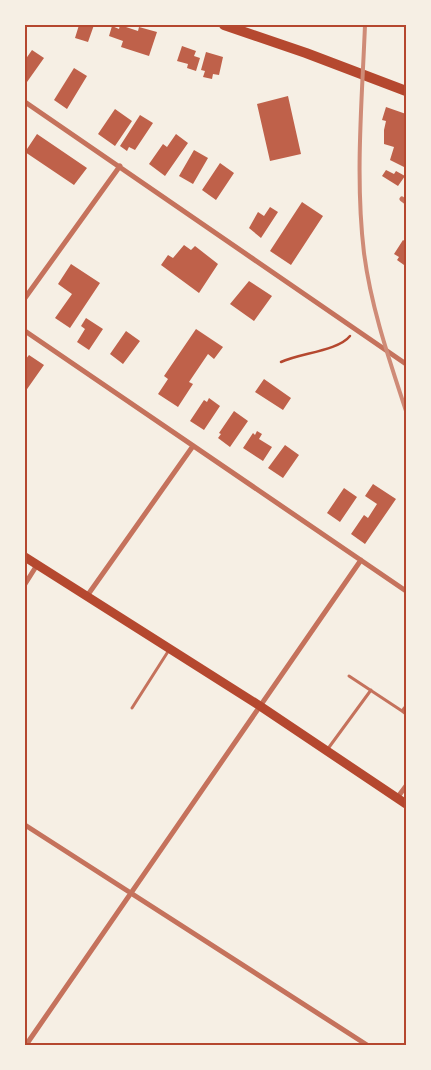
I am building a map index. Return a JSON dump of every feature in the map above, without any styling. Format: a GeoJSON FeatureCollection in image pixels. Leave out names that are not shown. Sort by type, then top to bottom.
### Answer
{"type":"FeatureCollection","features":[{"type":"Feature","properties":{"kind":"main road"},"geometry":{"type":"LineString","coordinates":[[224,25],[306,53],[406,91]]}},
{"type":"Feature","properties":{"kind":"main road"},"geometry":{"type":"LineString","coordinates":[[25,557],[260,706],[406,804]]}},
{"type":"Feature","properties":{"kind":"street"},"geometry":{"type":"LineString","coordinates":[[25,102],[406,364]]}},
{"type":"Feature","properties":{"kind":"street"},"geometry":{"type":"LineString","coordinates":[[25,298],[120,166]]}},
{"type":"Feature","properties":{"kind":"street"},"geometry":{"type":"LineString","coordinates":[[25,331],[406,591]]}},
{"type":"Feature","properties":{"kind":"street"},"geometry":{"type":"LineString","coordinates":[[86,597],[193,446]]}},
{"type":"Feature","properties":{"kind":"street"},"geometry":{"type":"LineString","coordinates":[[26,1045],[361,560]]}},
{"type":"Feature","properties":{"kind":"street"},"geometry":{"type":"LineString","coordinates":[[25,584],[37,565]]}},
{"type":"Feature","properties":{"kind":"street"},"geometry":{"type":"LineString","coordinates":[[397,798],[406,786]]}},
{"type":"Feature","properties":{"kind":"street"},"geometry":{"type":"LineString","coordinates":[[25,825],[366,1045]]}},
{"type":"Feature","properties":{"kind":"lane"},"geometry":{"type":"LineString","coordinates":[[132,708],[170,650]]}},
{"type":"Feature","properties":{"kind":"lane"},"geometry":{"type":"LineString","coordinates":[[349,676],[406,714]]}},
{"type":"Feature","properties":{"kind":"lane"},"geometry":{"type":"LineString","coordinates":[[326,751],[371,690]]}},
{"type":"Feature","properties":{"kind":"lane"},"geometry":{"type":"LineString","coordinates":[[402,711],[406,706]]}},
{"type":"Feature","properties":{"kind":"path"},"geometry":{"type":"LineString","coordinates":[[281,362],[295,356],[344,344],[355,328]]}},
{"type":"Feature","properties":{"kind":"building"},"geometry":{"type":"Polygon","coordinates":[[[79,25],[94,25],[88,42],[75,38],[79,25]]]}},
{"type":"Feature","properties":{"kind":"building"},"geometry":{"type":"Polygon","coordinates":[[[120,25],[138,31],[139,27],[157,32],[149,56],[121,47],[123,41],[109,36],[112,26],[119,29],[120,25]]]}},
{"type":"Feature","properties":{"kind":"building"},"geometry":{"type":"Polygon","coordinates":[[[182,46],[196,51],[194,56],[200,58],[196,71],[187,68],[188,64],[177,61],[182,46]]]}},
{"type":"Feature","properties":{"kind":"building"},"geometry":{"type":"Polygon","coordinates":[[[32,50],[44,58],[27,82],[25,81],[25,60],[32,50]]]}},
{"type":"Feature","properties":{"kind":"building"},"geometry":{"type":"Polygon","coordinates":[[[206,52],[223,57],[219,75],[213,74],[212,79],[203,77],[205,71],[201,70],[206,52]]]}},
{"type":"Feature","properties":{"kind":"building"},"geometry":{"type":"Polygon","coordinates":[[[74,68],[87,76],[67,109],[54,100],[74,68]]]}},
{"type":"Feature","properties":{"kind":"building"},"geometry":{"type":"Polygon","coordinates":[[[288,96],[301,154],[270,161],[257,104],[288,96]]]}},
{"type":"Feature","properties":{"kind":"building"},"geometry":{"type":"Polygon","coordinates":[[[386,107],[406,114],[406,168],[390,160],[394,147],[384,144],[386,121],[382,120],[386,107]]]}},
{"type":"Feature","properties":{"kind":"building"},"geometry":{"type":"Polygon","coordinates":[[[115,109],[132,121],[115,146],[98,134],[115,109]]]}},
{"type":"Feature","properties":{"kind":"building"},"geometry":{"type":"Polygon","coordinates":[[[140,115],[153,123],[135,150],[129,147],[127,151],[120,146],[140,115]]]}},
{"type":"Feature","properties":{"kind":"building"},"geometry":{"type":"Polygon","coordinates":[[[37,134],[87,168],[74,185],[25,152],[37,134]]]}},
{"type":"Feature","properties":{"kind":"building"},"geometry":{"type":"Polygon","coordinates":[[[176,134],[188,143],[165,176],[149,164],[163,144],[167,147],[176,134]]]}},
{"type":"Feature","properties":{"kind":"building"},"geometry":{"type":"Polygon","coordinates":[[[194,150],[208,158],[193,184],[179,176],[194,150]]]}},
{"type":"Feature","properties":{"kind":"building"},"geometry":{"type":"Polygon","coordinates":[[[220,163],[234,173],[216,200],[202,190],[220,163]]]}},
{"type":"Feature","properties":{"kind":"building"},"geometry":{"type":"Polygon","coordinates":[[[386,170],[394,174],[396,171],[405,176],[398,186],[382,176],[386,170]]]}},
{"type":"Feature","properties":{"kind":"building"},"geometry":{"type":"Polygon","coordinates":[[[302,202],[323,216],[291,265],[270,251],[302,202]]]}},
{"type":"Feature","properties":{"kind":"building"},"geometry":{"type":"Polygon","coordinates":[[[270,207],[278,212],[261,238],[249,228],[258,212],[264,216],[270,207]]]}},
{"type":"Feature","properties":{"kind":"building"},"geometry":{"type":"Polygon","coordinates":[[[403,240],[406,242],[404,265],[397,260],[399,257],[394,254],[403,240]]]}},
{"type":"Feature","properties":{"kind":"building"},"geometry":{"type":"Polygon","coordinates":[[[184,245],[191,250],[195,246],[218,264],[199,293],[161,265],[168,255],[173,258],[184,245]]]}},
{"type":"Feature","properties":{"kind":"building"},"geometry":{"type":"Polygon","coordinates":[[[71,264],[100,283],[70,328],[55,318],[72,294],[58,284],[71,264]]]}},
{"type":"Feature","properties":{"kind":"building"},"geometry":{"type":"Polygon","coordinates":[[[249,281],[272,296],[254,321],[230,304],[249,281]]]}},
{"type":"Feature","properties":{"kind":"building"},"geometry":{"type":"Polygon","coordinates":[[[86,318],[103,329],[89,350],[77,342],[85,329],[81,326],[86,318]]]}},
{"type":"Feature","properties":{"kind":"building"},"geometry":{"type":"Polygon","coordinates":[[[196,329],[223,347],[214,359],[208,354],[189,382],[193,384],[178,407],[158,394],[168,379],[164,376],[196,329]]]}},
{"type":"Feature","properties":{"kind":"building"},"geometry":{"type":"Polygon","coordinates":[[[126,331],[140,341],[123,364],[110,354],[126,331]]]}},
{"type":"Feature","properties":{"kind":"building"},"geometry":{"type":"Polygon","coordinates":[[[29,355],[44,365],[25,392],[25,360],[29,355]]]}},
{"type":"Feature","properties":{"kind":"building"},"geometry":{"type":"Polygon","coordinates":[[[264,379],[291,398],[283,410],[255,392],[264,379]]]}},
{"type":"Feature","properties":{"kind":"building"},"geometry":{"type":"Polygon","coordinates":[[[209,398],[220,406],[204,430],[190,421],[204,400],[207,402],[209,398]]]}},
{"type":"Feature","properties":{"kind":"building"},"geometry":{"type":"Polygon","coordinates":[[[234,411],[248,421],[230,447],[218,438],[221,434],[219,433],[234,411]]]}},
{"type":"Feature","properties":{"kind":"building"},"geometry":{"type":"Polygon","coordinates":[[[257,431],[262,434],[259,439],[272,447],[263,461],[243,448],[253,433],[255,435],[257,431]]]}},
{"type":"Feature","properties":{"kind":"building"},"geometry":{"type":"Polygon","coordinates":[[[285,445],[299,455],[283,478],[268,468],[285,445]]]}},
{"type":"Feature","properties":{"kind":"building"},"geometry":{"type":"Polygon","coordinates":[[[373,484],[396,499],[365,544],[351,534],[364,515],[368,518],[377,504],[365,496],[373,484]]]}},
{"type":"Feature","properties":{"kind":"building"},"geometry":{"type":"Polygon","coordinates":[[[344,488],[357,497],[340,522],[327,513],[344,488]]]}},
{"type":"Feature","properties":{"kind":"railway"},"geometry":{"type":"LineString","coordinates":[[365,25],[361,111],[361,225],[371,293],[406,411]]}}]}
